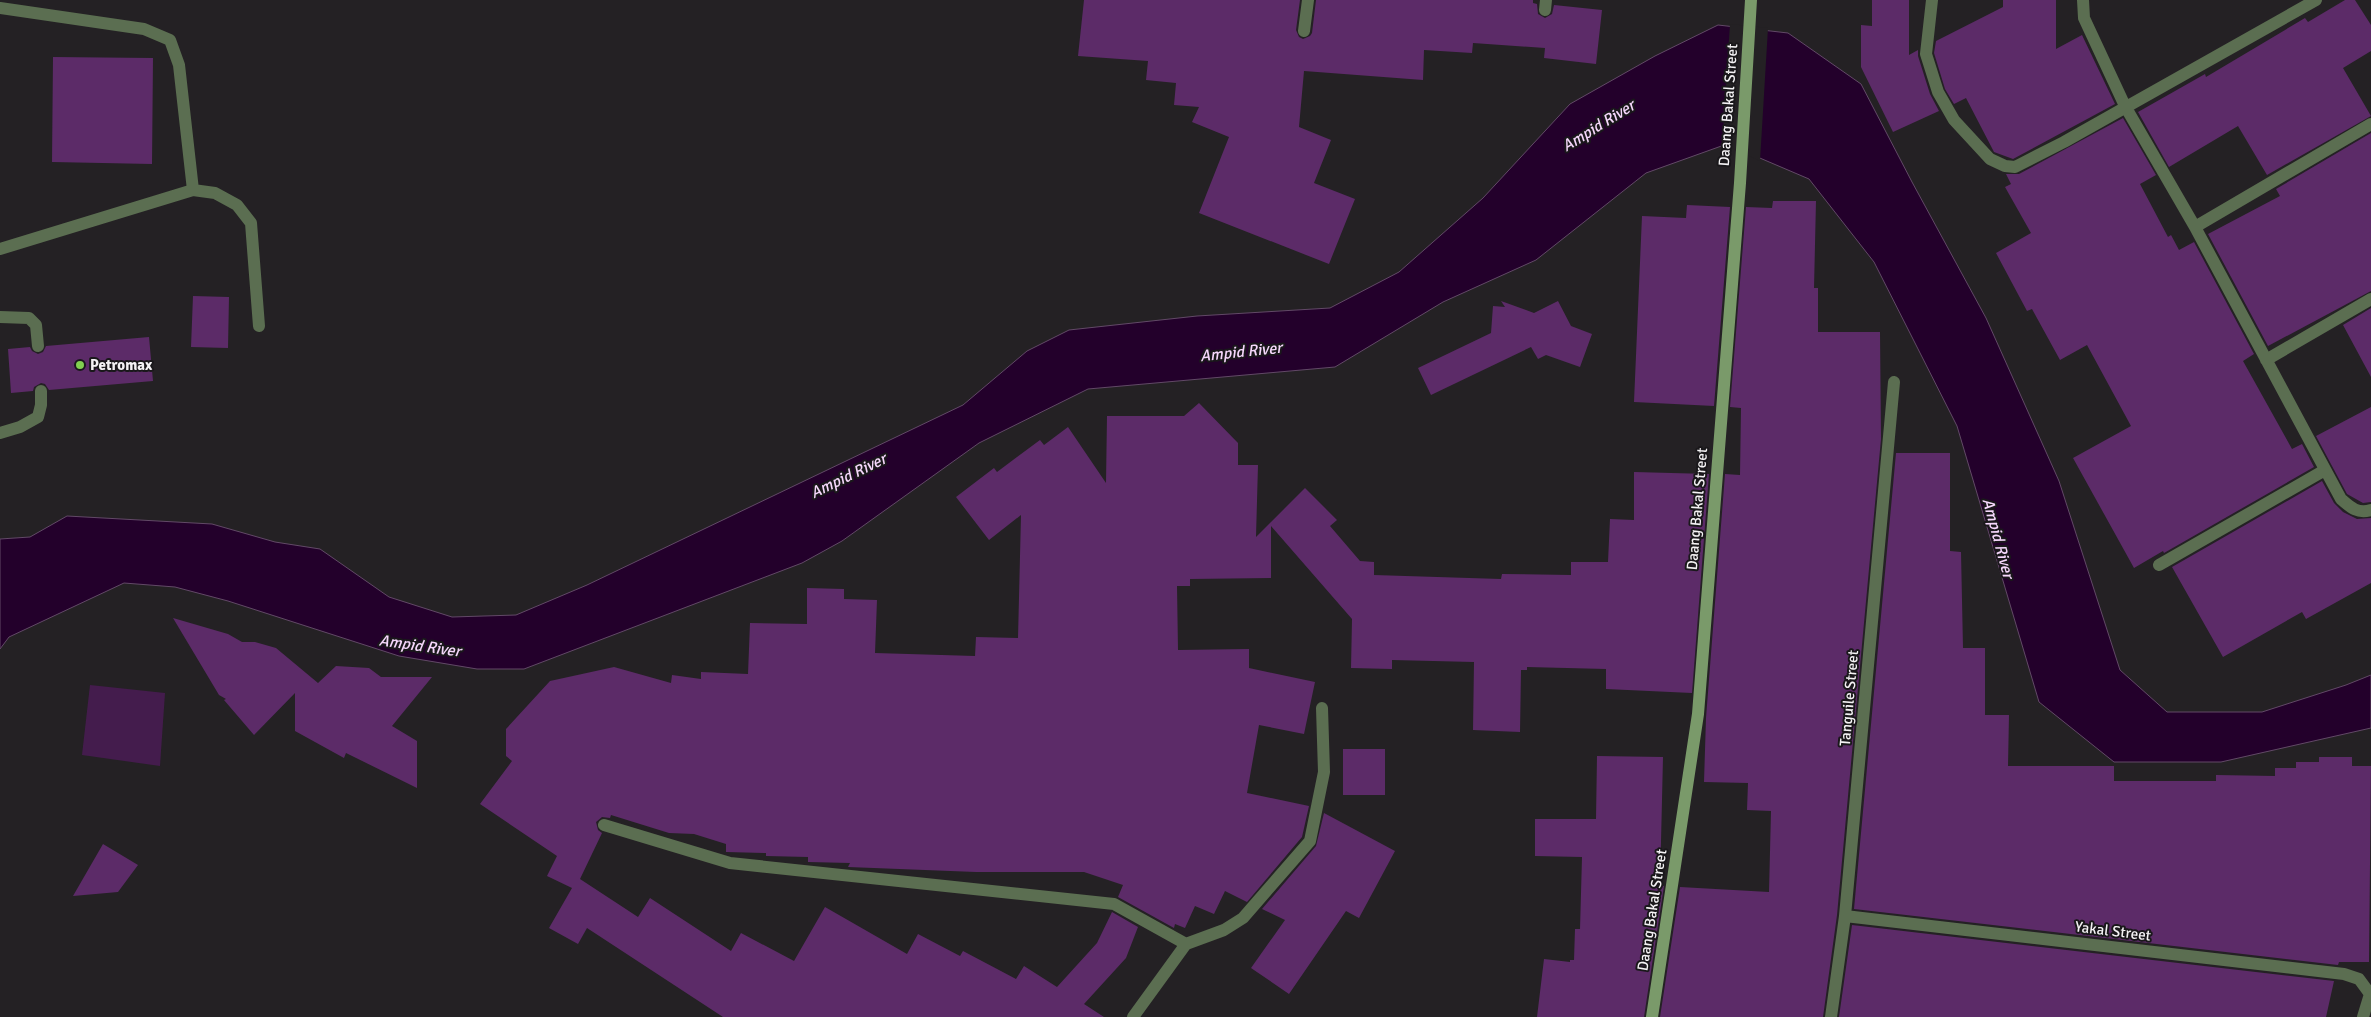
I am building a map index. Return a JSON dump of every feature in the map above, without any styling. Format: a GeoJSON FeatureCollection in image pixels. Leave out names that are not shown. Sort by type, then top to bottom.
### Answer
{"type":"FeatureCollection","features":[{"type":"Feature","properties":{"kind":"street"},"geometry":{"type":"LineString","coordinates":[[1304,30],[1308,0]]}},
{"type":"Feature","properties":{"kind":"street","name":"Daang Bakal Street"},"geometry":{"type":"LineString","coordinates":[[1652,1017],[1698,714],[1740,183],[1751,0]]}},
{"type":"Feature","properties":{"kind":"street"},"geometry":{"type":"LineString","coordinates":[[1932,0],[1926,54],[1930,72],[1938,92],[1954,120],[1990,160],[2005,166],[2014,167],[2026,163],[2316,0]]}},
{"type":"Feature","properties":{"kind":"street"},"geometry":{"type":"LineString","coordinates":[[2083,0],[2084,18],[2125,106],[2195,227],[2341,499],[2352,509],[2363,512],[2371,510]]}},
{"type":"Feature","properties":{"kind":"street"},"geometry":{"type":"LineString","coordinates":[[0,8],[144,29],[170,40],[179,65],[194,190]]}},
{"type":"Feature","properties":{"kind":"street"},"geometry":{"type":"LineString","coordinates":[[2195,227],[2371,124]]}},
{"type":"Feature","properties":{"kind":"street"},"geometry":{"type":"LineString","coordinates":[[0,249],[194,190],[216,193],[237,205],[251,223],[259,326]]}},
{"type":"Feature","properties":{"kind":"street"},"geometry":{"type":"LineString","coordinates":[[2266,360],[2371,299]]}},
{"type":"Feature","properties":{"kind":"street"},"geometry":{"type":"LineString","coordinates":[[0,317],[29,318],[36,325],[38,346]]}},
{"type":"Feature","properties":{"kind":"street","name":"Tanguile Street"},"geometry":{"type":"LineString","coordinates":[[1831,1017],[1845,916],[1894,382]]}},
{"type":"Feature","properties":{"kind":"street"},"geometry":{"type":"LineString","coordinates":[[0,433],[20,427],[38,417],[41,405],[41,391]]}},
{"type":"Feature","properties":{"kind":"street"},"geometry":{"type":"LineString","coordinates":[[2160,565],[2325,470]]}},
{"type":"Feature","properties":{"kind":"street"},"geometry":{"type":"LineString","coordinates":[[1133,1017],[1186,944],[1224,930],[1243,918],[1310,841],[1324,772],[1322,708]]}},
{"type":"Feature","properties":{"kind":"street"},"geometry":{"type":"LineString","coordinates":[[604,825],[730,863],[1114,904],[1186,944]]}},
{"type":"Feature","properties":{"kind":"street","name":"Yakal Street"},"geometry":{"type":"LineString","coordinates":[[1845,916],[2344,974],[2359,979],[2370,994]]}},
{"type":"Feature","properties":{"kind":"street"},"geometry":{"type":"LineString","coordinates":[[2363,1017],[2370,994]]}},
{"type":"Feature","properties":{"kind":"shaded area"},"geometry":{"type":"Polygon","coordinates":[[[90,685],[165,693],[160,766],[82,755],[90,685]]]}},
{"type":"Feature","properties":{"kind":"water","name":"Ampid River"},"geometry":{"type":"Polygon","coordinates":[[[1718,25],[1788,33],[1861,84],[1986,318],[2059,481],[2120,670],[2167,712],[2262,712],[2371,675],[2371,728],[2221,762],[2114,762],[2039,702],[1957,426],[1874,262],[1809,179],[1727,144],[1646,173],[1536,260],[1443,302],[1335,367],[1088,389],[979,443],[842,541],[802,563],[524,669],[477,669],[399,656],[228,601],[175,587],[124,583],[9,637],[0,649],[0,539],[30,537],[67,516],[212,524],[275,542],[320,549],[389,597],[452,617],[516,615],[587,585],[963,405],[1027,351],[1069,330],[1197,316],[1330,308],[1399,272],[1483,198],[1570,104],[1655,56],[1718,25]]]}},
{"type":"Feature","properties":{"kind":"pier"},"geometry":{"type":"Polygon","coordinates":[[[1730,24],[1768,28],[1760,161],[1727,146],[1722,148],[1730,24]]]}},
{"type":"Feature","properties":{"kind":"building"},"geometry":{"type":"Polygon","coordinates":[[[1084,0],[1300,0],[1296,30],[1299,37],[1303,39],[1312,33],[1316,0],[1533,0],[1533,3],[1537,4],[1538,14],[1545,18],[1552,14],[1554,5],[1602,10],[1596,64],[1544,58],[1545,48],[1473,43],[1472,53],[1424,50],[1423,80],[1304,71],[1299,127],[1331,140],[1314,183],[1355,199],[1329,264],[1199,213],[1229,137],[1192,122],[1199,107],[1174,105],[1176,83],[1146,80],[1148,61],[1078,56],[1084,0]]]}},
{"type":"Feature","properties":{"kind":"building"},"geometry":{"type":"Polygon","coordinates":[[[1872,0],[1909,0],[1909,55],[1918,50],[1918,56],[1930,94],[1939,111],[1893,132],[1861,67],[1861,25],[1872,26],[1872,0]]]}},
{"type":"Feature","properties":{"kind":"building"},"geometry":{"type":"Polygon","coordinates":[[[2003,0],[2056,0],[2056,49],[2082,35],[2115,104],[2013,159],[1994,152],[1966,98],[1954,104],[1945,89],[1934,53],[1936,41],[2003,7],[2003,0]]]}},
{"type":"Feature","properties":{"kind":"building"},"geometry":{"type":"Polygon","coordinates":[[[2345,0],[2355,0],[2371,25],[2371,51],[2343,68],[2371,116],[2267,175],[2238,126],[2169,167],[2138,112],[2205,74],[2206,77],[2305,18],[2308,22],[2345,0]]]}},
{"type":"Feature","properties":{"kind":"building"},"geometry":{"type":"Polygon","coordinates":[[[53,57],[153,58],[152,164],[52,162],[53,57]]]}},
{"type":"Feature","properties":{"kind":"building"},"geometry":{"type":"Polygon","coordinates":[[[2123,118],[2156,175],[2140,184],[2168,237],[2171,235],[2179,250],[2194,242],[2254,354],[2243,361],[2292,449],[2302,444],[2314,467],[2164,553],[2163,551],[2134,568],[2073,458],[2131,426],[2087,345],[2060,360],[2032,309],[2027,311],[1996,253],[2031,233],[2005,187],[2011,184],[2006,174],[2019,174],[2123,118]]]}},
{"type":"Feature","properties":{"kind":"building"},"geometry":{"type":"Polygon","coordinates":[[[2371,133],[2371,291],[2268,346],[2208,234],[2280,196],[2276,189],[2371,133]]]}},
{"type":"Feature","properties":{"kind":"building"},"geometry":{"type":"Polygon","coordinates":[[[1773,201],[1816,201],[1814,288],[1818,288],[1818,332],[1880,332],[1881,439],[1837,915],[1823,1017],[1660,1017],[1680,887],[1769,892],[1771,811],[1747,810],[1748,783],[1704,782],[1706,718],[1725,474],[1740,475],[1741,408],[1730,407],[1746,207],[1772,208],[1773,201]]]}},
{"type":"Feature","properties":{"kind":"building"},"geometry":{"type":"Polygon","coordinates":[[[1687,205],[1730,207],[1714,406],[1634,402],[1642,216],[1686,218],[1687,205]]]}},
{"type":"Feature","properties":{"kind":"building"},"geometry":{"type":"Polygon","coordinates":[[[193,296],[229,297],[228,348],[191,347],[193,296]]]}},
{"type":"Feature","properties":{"kind":"building"},"geometry":{"type":"Polygon","coordinates":[[[1501,301],[1534,313],[1558,301],[1571,326],[1592,334],[1580,367],[1546,355],[1538,359],[1531,347],[1431,395],[1418,368],[1491,333],[1493,306],[1505,307],[1501,301]]]}},
{"type":"Feature","properties":{"kind":"building"},"geometry":{"type":"Polygon","coordinates":[[[2371,308],[2371,377],[2343,325],[2371,308]]]}},
{"type":"Feature","properties":{"kind":"building","name":"Petromax"},"geometry":{"type":"Polygon","coordinates":[[[149,337],[153,381],[49,390],[45,384],[41,383],[34,387],[33,391],[11,393],[8,349],[30,347],[32,351],[38,354],[43,352],[46,346],[149,337]]]}},
{"type":"Feature","properties":{"kind":"building"},"geometry":{"type":"Polygon","coordinates":[[[1199,403],[1238,443],[1238,465],[1258,465],[1256,537],[1305,488],[1337,520],[1330,526],[1360,561],[1374,562],[1374,575],[1501,579],[1502,574],[1571,575],[1571,562],[1608,562],[1610,519],[1634,520],[1634,472],[1709,474],[1692,693],[1606,689],[1606,669],[1527,667],[1527,670],[1521,670],[1520,732],[1473,730],[1474,662],[1392,660],[1392,669],[1351,668],[1352,619],[1271,526],[1271,578],[1190,579],[1190,586],[1177,586],[1178,650],[1249,649],[1249,668],[1315,682],[1304,734],[1259,725],[1247,793],[1309,806],[1302,837],[1247,902],[1225,891],[1214,914],[1195,906],[1185,928],[1175,924],[1174,928],[1118,897],[1123,885],[1084,872],[976,872],[848,867],[850,863],[808,862],[808,857],[766,856],[766,853],[726,852],[726,844],[694,834],[669,833],[611,815],[610,818],[602,817],[596,822],[598,830],[602,833],[580,879],[638,917],[650,898],[731,951],[741,933],[794,961],[825,907],[907,954],[918,934],[960,956],[963,951],[1016,979],[1024,966],[1057,987],[1097,943],[1112,912],[1138,927],[1126,958],[1084,1004],[1104,1017],[723,1017],[587,928],[578,944],[549,928],[572,888],[547,876],[557,856],[480,804],[512,761],[506,756],[506,729],[550,681],[614,667],[671,683],[672,675],[701,679],[701,672],[748,674],[750,623],[807,624],[807,588],[844,589],[844,599],[877,600],[875,653],[975,656],[976,637],[1018,638],[1021,515],[989,540],[956,497],[994,468],[997,472],[1040,440],[1044,445],[1068,427],[1106,483],[1107,416],[1184,416],[1199,403]]]}},
{"type":"Feature","properties":{"kind":"building"},"geometry":{"type":"Polygon","coordinates":[[[2371,407],[2371,502],[2363,503],[2347,494],[2316,436],[2371,407]]]}},
{"type":"Feature","properties":{"kind":"building"},"geometry":{"type":"Polygon","coordinates":[[[1896,453],[1950,453],[1950,551],[1961,552],[1963,648],[1985,648],[1985,715],[2009,715],[2008,766],[2114,766],[2114,781],[2216,781],[2216,775],[2275,776],[2275,768],[2296,768],[2296,762],[2319,762],[2319,757],[2352,757],[2352,766],[2371,766],[2369,962],[2339,962],[2338,965],[1854,909],[1896,453]]]}},
{"type":"Feature","properties":{"kind":"building"},"geometry":{"type":"Polygon","coordinates":[[[2322,481],[2334,503],[2343,512],[2357,519],[2371,518],[2371,583],[2306,619],[2302,612],[2223,657],[2172,567],[2322,481]]]}},
{"type":"Feature","properties":{"kind":"building"},"geometry":{"type":"Polygon","coordinates":[[[173,618],[228,634],[242,642],[255,642],[276,648],[318,683],[336,666],[369,668],[381,677],[432,677],[392,726],[417,741],[417,788],[346,753],[344,758],[295,731],[295,693],[254,735],[224,700],[226,699],[219,695],[173,618]]]}},
{"type":"Feature","properties":{"kind":"building"},"geometry":{"type":"Polygon","coordinates":[[[1343,749],[1385,749],[1385,795],[1343,795],[1343,749]]]}},
{"type":"Feature","properties":{"kind":"building"},"geometry":{"type":"Polygon","coordinates":[[[1597,756],[1663,757],[1660,885],[1664,886],[1644,1017],[1537,1017],[1544,959],[1570,962],[1570,960],[1574,960],[1575,929],[1580,929],[1582,857],[1535,856],[1535,819],[1596,819],[1597,756]]]}},
{"type":"Feature","properties":{"kind":"building"},"geometry":{"type":"Polygon","coordinates":[[[1324,813],[1395,851],[1359,918],[1346,911],[1289,994],[1251,968],[1285,920],[1262,909],[1316,846],[1324,813]]]}},
{"type":"Feature","properties":{"kind":"building"},"geometry":{"type":"Polygon","coordinates":[[[103,844],[138,865],[118,892],[73,896],[103,844]]]}},
{"type":"Feature","properties":{"kind":"building"},"geometry":{"type":"Polygon","coordinates":[[[1852,925],[2334,981],[2326,1017],[1839,1017],[1852,925]]]}},
{"type":"Feature","properties":{"kind":"place","name":"Petromax"},"geometry":{"type":"Point","coordinates":[80,365]}}]}
